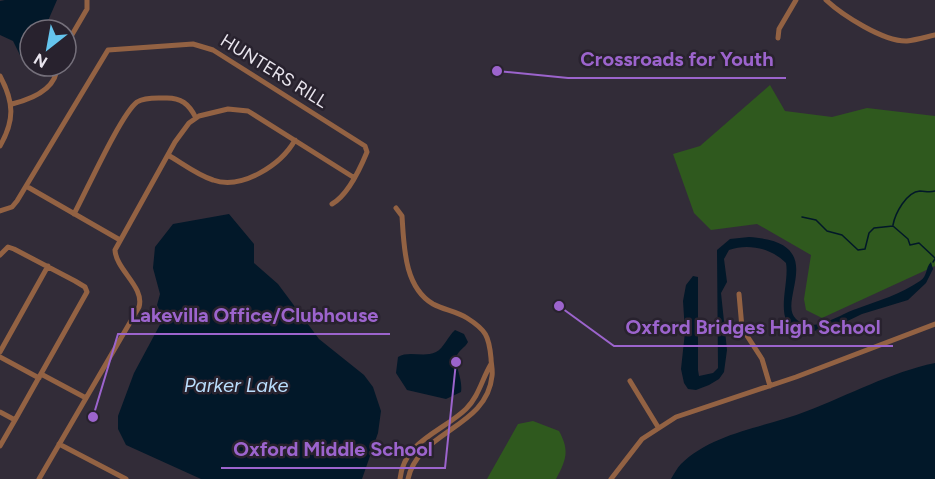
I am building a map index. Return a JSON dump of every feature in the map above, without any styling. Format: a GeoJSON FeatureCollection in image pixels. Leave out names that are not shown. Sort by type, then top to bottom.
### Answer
{"type":"FeatureCollection","features":[{"type":"Feature","properties":{"kind":"street"},"geometry":{"type":"LineString","coordinates":[[78,24],[87,9],[87,0]]}},
{"type":"Feature","properties":{"kind":"street"},"geometry":{"type":"LineString","coordinates":[[778,38],[779,29],[796,0]]}},
{"type":"Feature","properties":{"kind":"street"},"geometry":{"type":"LineString","coordinates":[[826,0],[871,30],[893,39],[905,41],[935,35]]}},
{"type":"Feature","properties":{"kind":"street","name":"HUNTERS RILL"},"geometry":{"type":"LineString","coordinates":[[0,211],[12,207],[108,50],[193,44],[213,50],[365,146],[367,152],[344,194],[332,204]]}},
{"type":"Feature","properties":{"kind":"street"},"geometry":{"type":"LineString","coordinates":[[0,76],[12,104],[10,127],[0,146]]}},
{"type":"Feature","properties":{"kind":"street"},"geometry":{"type":"LineString","coordinates":[[12,104],[32,97],[53,82],[54,78]]}},
{"type":"Feature","properties":{"kind":"street"},"geometry":{"type":"LineString","coordinates":[[0,95],[7,91]]}},
{"type":"Feature","properties":{"kind":"street"},"geometry":{"type":"LineString","coordinates":[[74,214],[93,174],[135,103],[149,98],[176,98],[191,109],[196,118]]}},
{"type":"Feature","properties":{"kind":"street"},"geometry":{"type":"LineString","coordinates":[[39,479],[140,303],[136,289],[115,258],[115,250],[183,130],[196,118],[228,109],[248,111],[353,177]]}},
{"type":"Feature","properties":{"kind":"street"},"geometry":{"type":"LineString","coordinates":[[168,155],[210,180],[229,181],[258,174],[270,167],[289,151],[295,140]]}},
{"type":"Feature","properties":{"kind":"street"},"geometry":{"type":"LineString","coordinates":[[26,186],[120,240]]}},
{"type":"Feature","properties":{"kind":"street"},"geometry":{"type":"LineString","coordinates":[[396,208],[402,216],[407,265],[419,292],[432,303],[462,315],[478,325],[489,339],[493,374],[490,388],[471,416],[417,457],[408,479]]}},
{"type":"Feature","properties":{"kind":"street"},"geometry":{"type":"LineString","coordinates":[[0,255],[8,247],[85,286],[87,292],[0,446]]}},
{"type":"Feature","properties":{"kind":"street"},"geometry":{"type":"LineString","coordinates":[[48,266],[0,354],[86,398]]}},
{"type":"Feature","properties":{"kind":"street"},"geometry":{"type":"LineString","coordinates":[[739,294],[742,328],[762,359],[770,386]]}},
{"type":"Feature","properties":{"kind":"street"},"geometry":{"type":"LineString","coordinates":[[611,479],[642,439],[676,417],[770,386],[935,324]]}},
{"type":"Feature","properties":{"kind":"street"},"geometry":{"type":"LineString","coordinates":[[399,479],[410,452],[466,409],[475,397],[491,364]]}},
{"type":"Feature","properties":{"kind":"street"},"geometry":{"type":"LineString","coordinates":[[630,381],[658,427]]}},
{"type":"Feature","properties":{"kind":"street"},"geometry":{"type":"LineString","coordinates":[[0,412],[15,420]]}},
{"type":"Feature","properties":{"kind":"street"},"geometry":{"type":"LineString","coordinates":[[59,444],[126,479]]}},
{"type":"Feature","properties":{"kind":"green space"},"geometry":{"type":"Polygon","coordinates":[[[770,85],[785,111],[832,117],[867,108],[935,116],[935,266],[822,318],[806,310],[804,299],[811,255],[757,224],[711,230],[694,213],[673,154],[700,146],[770,85]]]}},
{"type":"Feature","properties":{"kind":"green space"},"geometry":{"type":"Polygon","coordinates":[[[533,421],[559,431],[565,444],[565,455],[556,479],[487,479],[518,424],[533,421]]]}},
{"type":"Feature","properties":{"kind":"water"},"geometry":{"type":"Polygon","coordinates":[[[57,0],[49,18],[18,18],[18,51],[13,41],[0,35],[0,1],[57,0]]]}},
{"type":"Feature","properties":{"kind":"water","name":"Parker Lake"},"geometry":{"type":"Polygon","coordinates":[[[229,214],[254,244],[254,263],[278,284],[319,339],[364,375],[373,387],[381,411],[378,433],[362,479],[201,479],[126,445],[118,429],[118,416],[134,373],[163,319],[157,305],[160,294],[153,268],[155,247],[173,224],[229,214]]]}},
{"type":"Feature","properties":{"kind":"water"},"geometry":{"type":"Polygon","coordinates":[[[749,237],[774,241],[789,249],[795,260],[796,273],[792,311],[796,319],[810,325],[826,322],[913,286],[923,279],[931,262],[933,269],[926,283],[908,300],[862,314],[833,328],[799,333],[791,328],[784,312],[786,263],[759,248],[744,247],[729,250],[724,259],[727,282],[721,293],[727,350],[724,372],[719,379],[709,385],[696,390],[688,389],[681,369],[685,332],[683,301],[686,285],[693,276],[698,277],[698,370],[699,376],[713,373],[718,368],[717,250],[730,239],[749,237]]]}},
{"type":"Feature","properties":{"kind":"water"},"geometry":{"type":"Polygon","coordinates":[[[455,330],[464,334],[468,342],[456,358],[461,392],[446,399],[407,390],[396,373],[398,357],[407,354],[436,352],[455,330]]]}},
{"type":"Feature","properties":{"kind":"water"},"geometry":{"type":"Polygon","coordinates":[[[935,363],[935,479],[671,479],[680,466],[694,453],[724,437],[791,417],[886,378],[935,363]]]}},
{"type":"Feature","properties":{"kind":"waterway"},"geometry":{"type":"LineString","coordinates":[[893,225],[896,215],[910,195],[920,191],[935,191]]}},
{"type":"Feature","properties":{"kind":"waterway"},"geometry":{"type":"LineString","coordinates":[[802,217],[816,220],[827,231],[842,235],[858,250],[865,249],[869,233],[874,228],[893,226],[908,239],[910,245],[919,243],[935,258]]}},
{"type":"Feature","properties":{"kind":"place","name":"Crossroads for Youth"},"geometry":{"type":"Point","coordinates":[497,71]}},
{"type":"Feature","properties":{"kind":"place","name":"Oxford Bridges High School"},"geometry":{"type":"Point","coordinates":[559,306]}},
{"type":"Feature","properties":{"kind":"place","name":"Oxford Middle School"},"geometry":{"type":"Point","coordinates":[456,362]}},
{"type":"Feature","properties":{"kind":"place","name":"Lakevilla Office/Clubhouse"},"geometry":{"type":"Point","coordinates":[93,417]}}]}
